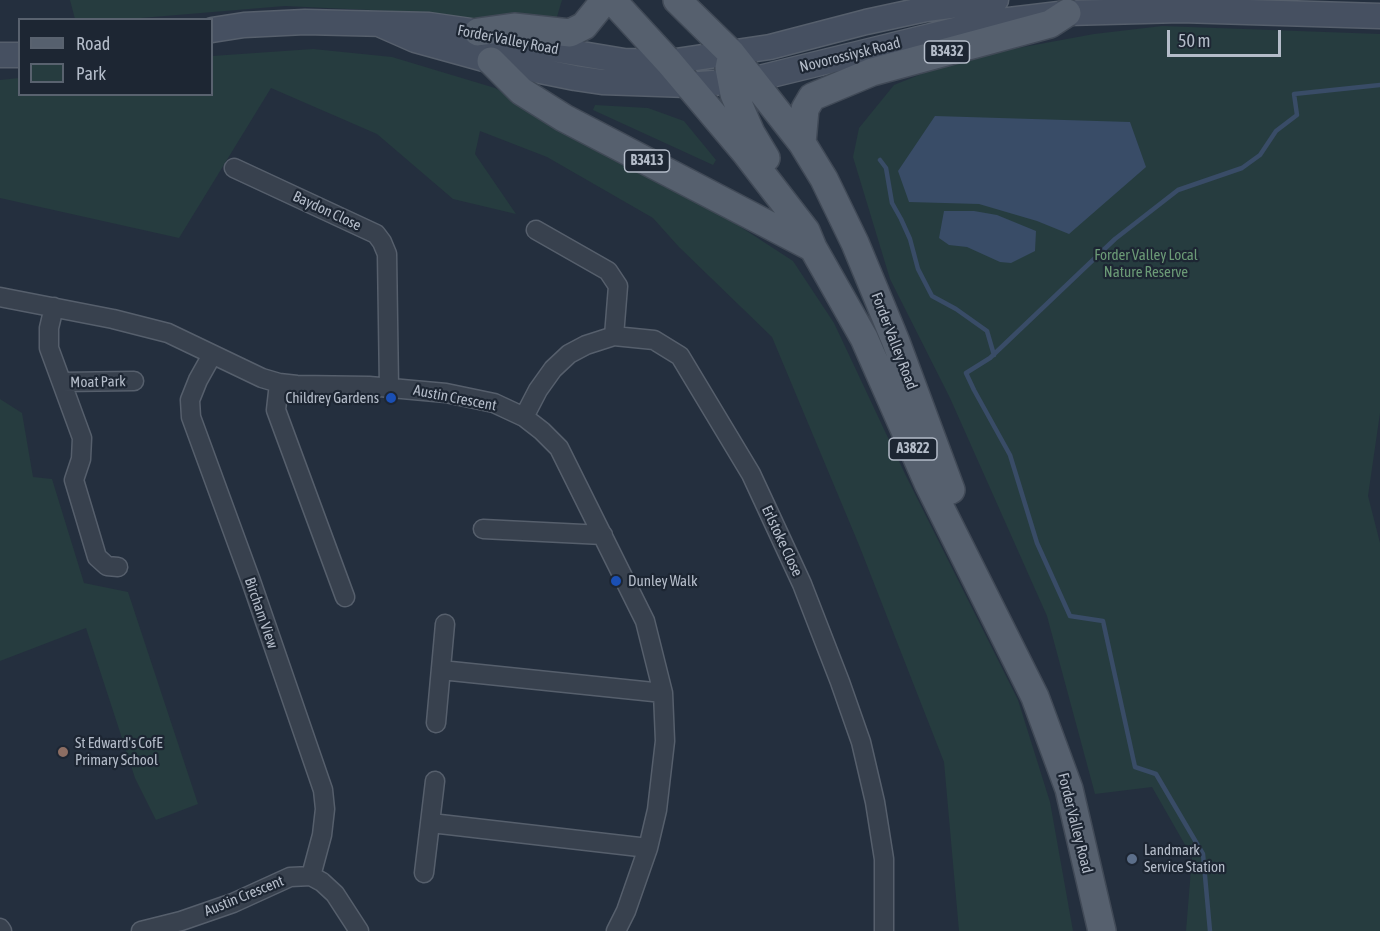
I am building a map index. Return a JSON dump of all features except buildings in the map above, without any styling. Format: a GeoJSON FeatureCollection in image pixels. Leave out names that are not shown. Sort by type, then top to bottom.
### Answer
{"type":"FeatureCollection","features":[{"type":"Feature","properties":{"kind":"main road"},"geometry":{"type":"LineString","coordinates":[[478,32],[514,27],[570,33],[584,26],[605,0]]}},
{"type":"Feature","properties":{"kind":"main road","name":"Forder Valley Road"},"geometry":{"type":"LineString","coordinates":[[612,0],[669,62],[745,152],[809,240],[864,338],[928,483],[1035,697],[1069,789],[1102,931]]}},
{"type":"Feature","properties":{"kind":"main road"},"geometry":{"type":"LineString","coordinates":[[677,0],[732,54],[729,68],[741,81],[751,133],[800,208],[809,240]]}},
{"type":"Feature","properties":{"kind":"main road","name":"Novorossiysk Road"},"geometry":{"type":"LineString","coordinates":[[669,62],[780,45],[926,9],[996,0]]}},
{"type":"Feature","properties":{"kind":"main road","name":"Novorossiysk Road"},"geometry":{"type":"LineString","coordinates":[[688,85],[741,81],[984,23],[1066,13],[1150,10],[1380,16]]}},
{"type":"Feature","properties":{"kind":"main road","name":"B3432"},"geometry":{"type":"LineString","coordinates":[[802,143],[805,109],[812,97],[872,72],[1050,24],[1066,13]]}},
{"type":"Feature","properties":{"kind":"main road","name":"Forder Valley Road"},"geometry":{"type":"LineString","coordinates":[[213,30],[244,25],[305,22],[429,25],[478,32],[530,46],[624,61],[669,62]]}},
{"type":"Feature","properties":{"kind":"main road","name":"Forder Valley Road"},"geometry":{"type":"LineString","coordinates":[[381,25],[415,40],[491,61],[574,78],[602,82],[688,85]]}},
{"type":"Feature","properties":{"kind":"main road"},"geometry":{"type":"LineString","coordinates":[[0,55],[18,55]]}},
{"type":"Feature","properties":{"kind":"main road","name":"B3413"},"geometry":{"type":"LineString","coordinates":[[491,61],[521,91],[564,118],[809,240]]}},
{"type":"Feature","properties":{"kind":"main road","name":"Forder Valley Road"},"geometry":{"type":"LineString","coordinates":[[741,81],[802,143],[824,179],[855,243],[896,342],[933,445],[1013,651]]}},
{"type":"Feature","properties":{"kind":"street","name":"Baydon Close"},"geometry":{"type":"LineString","coordinates":[[234,168],[376,234],[382,242],[387,254],[388,387]]}},
{"type":"Feature","properties":{"kind":"street"},"geometry":{"type":"LineString","coordinates":[[536,230],[608,272],[618,286],[614,336]]}},
{"type":"Feature","properties":{"kind":"street","name":"Austin Crescent"},"geometry":{"type":"LineString","coordinates":[[0,297],[113,319],[168,333],[262,378],[279,382],[388,387],[446,393],[494,403],[524,417],[543,431],[559,448],[645,621],[663,693],[665,741],[657,810],[648,848],[626,911],[616,931]]}},
{"type":"Feature","properties":{"kind":"street"},"geometry":{"type":"LineString","coordinates":[[54,307],[49,328],[49,348],[82,438],[83,449],[74,480],[97,557],[107,566],[118,567]]}},
{"type":"Feature","properties":{"kind":"street","name":"Erlstoke Close"},"geometry":{"type":"LineString","coordinates":[[524,417],[538,390],[553,369],[569,354],[586,345],[614,336],[654,340],[680,356],[751,474],[802,584],[840,682],[863,752],[875,802],[884,859],[884,931]]}},
{"type":"Feature","properties":{"kind":"street","name":"Bircham View"},"geometry":{"type":"LineString","coordinates":[[212,355],[190,400],[190,417],[251,581],[323,790],[325,808],[322,835],[311,876]]}},
{"type":"Feature","properties":{"kind":"street","name":"Moat Park"},"geometry":{"type":"LineString","coordinates":[[62,382],[134,381]]}},
{"type":"Feature","properties":{"kind":"street"},"geometry":{"type":"LineString","coordinates":[[279,382],[276,410],[345,597]]}},
{"type":"Feature","properties":{"kind":"street"},"geometry":{"type":"LineString","coordinates":[[483,529],[603,535]]}},
{"type":"Feature","properties":{"kind":"street"},"geometry":{"type":"LineString","coordinates":[[436,723],[445,624]]}},
{"type":"Feature","properties":{"kind":"street"},"geometry":{"type":"LineString","coordinates":[[441,670],[663,693]]}},
{"type":"Feature","properties":{"kind":"street"},"geometry":{"type":"LineString","coordinates":[[424,873],[435,781]]}},
{"type":"Feature","properties":{"kind":"street"},"geometry":{"type":"LineString","coordinates":[[431,823],[648,848]]}},
{"type":"Feature","properties":{"kind":"street","name":"Austin Crescent"},"geometry":{"type":"LineString","coordinates":[[141,931],[181,921],[229,904],[290,877],[311,876]]}},
{"type":"Feature","properties":{"kind":"street"},"geometry":{"type":"LineString","coordinates":[[311,876],[335,894],[359,931]]}},
{"type":"Feature","properties":{"kind":"green space"},"geometry":{"type":"Polygon","coordinates":[[[70,0],[562,0],[551,37],[412,12],[285,6],[141,18],[75,18],[70,0]]]}},
{"type":"Feature","properties":{"kind":"green space","name":"Forder Valley Local Nature Reserve"},"geometry":{"type":"Polygon","coordinates":[[[1162,26],[1380,34],[1380,413],[1368,496],[1380,543],[1380,931],[1186,931],[1192,857],[1152,787],[1095,794],[1047,616],[950,398],[890,279],[853,157],[859,128],[894,85],[944,65],[980,55],[1094,34],[1162,26]]]}},
{"type":"Feature","properties":{"kind":"green space"},"geometry":{"type":"Polygon","coordinates":[[[313,49],[392,57],[495,88],[613,151],[733,222],[793,261],[834,323],[906,476],[1018,700],[1050,802],[1073,931],[959,931],[944,762],[859,545],[772,337],[679,247],[653,218],[547,157],[480,131],[475,154],[516,214],[453,199],[377,134],[271,88],[179,238],[0,198],[0,80],[18,78],[18,96],[213,96],[213,56],[313,49]]]}},
{"type":"Feature","properties":{"kind":"green space"},"geometry":{"type":"Polygon","coordinates":[[[595,105],[648,108],[684,121],[716,160],[713,165],[593,110],[595,105]]]}},
{"type":"Feature","properties":{"kind":"green space"},"geometry":{"type":"Polygon","coordinates":[[[0,399],[22,413],[33,477],[52,479],[84,583],[128,592],[198,804],[156,820],[135,778],[86,628],[0,661],[0,399]]]}},
{"type":"Feature","properties":{"kind":"water"},"geometry":{"type":"Polygon","coordinates":[[[935,116],[1130,122],[1146,167],[1069,234],[1037,221],[979,204],[909,202],[898,171],[935,116]]]}},
{"type":"Feature","properties":{"kind":"water"},"geometry":{"type":"Polygon","coordinates":[[[944,211],[974,211],[997,215],[1036,231],[1035,251],[1011,263],[1000,262],[967,247],[949,245],[939,238],[944,211]]]}},
{"type":"Feature","properties":{"kind":"waterway"},"geometry":{"type":"LineString","coordinates":[[1210,931],[1203,854],[1156,774],[1135,767],[1103,621],[1070,616],[1037,543],[1010,455],[966,373],[990,358],[1115,239],[1178,190],[1242,168],[1260,155],[1276,131],[1297,115],[1294,94],[1380,85]]}},
{"type":"Feature","properties":{"kind":"waterway"},"geometry":{"type":"LineString","coordinates":[[880,160],[886,168],[892,203],[910,239],[918,269],[932,296],[956,309],[987,331],[994,355]]}},
{"type":"Feature","properties":{"kind":"place","name":"Childrey Gardens"},"geometry":{"type":"Point","coordinates":[391,398]}},
{"type":"Feature","properties":{"kind":"place","name":"Dunley Walk"},"geometry":{"type":"Point","coordinates":[616,581]}},
{"type":"Feature","properties":{"kind":"place","name":"St Edward's CofE Primary School"},"geometry":{"type":"Point","coordinates":[63,752]}},
{"type":"Feature","properties":{"kind":"place","name":"Landmark Service Station"},"geometry":{"type":"Point","coordinates":[1132,859]}}]}
